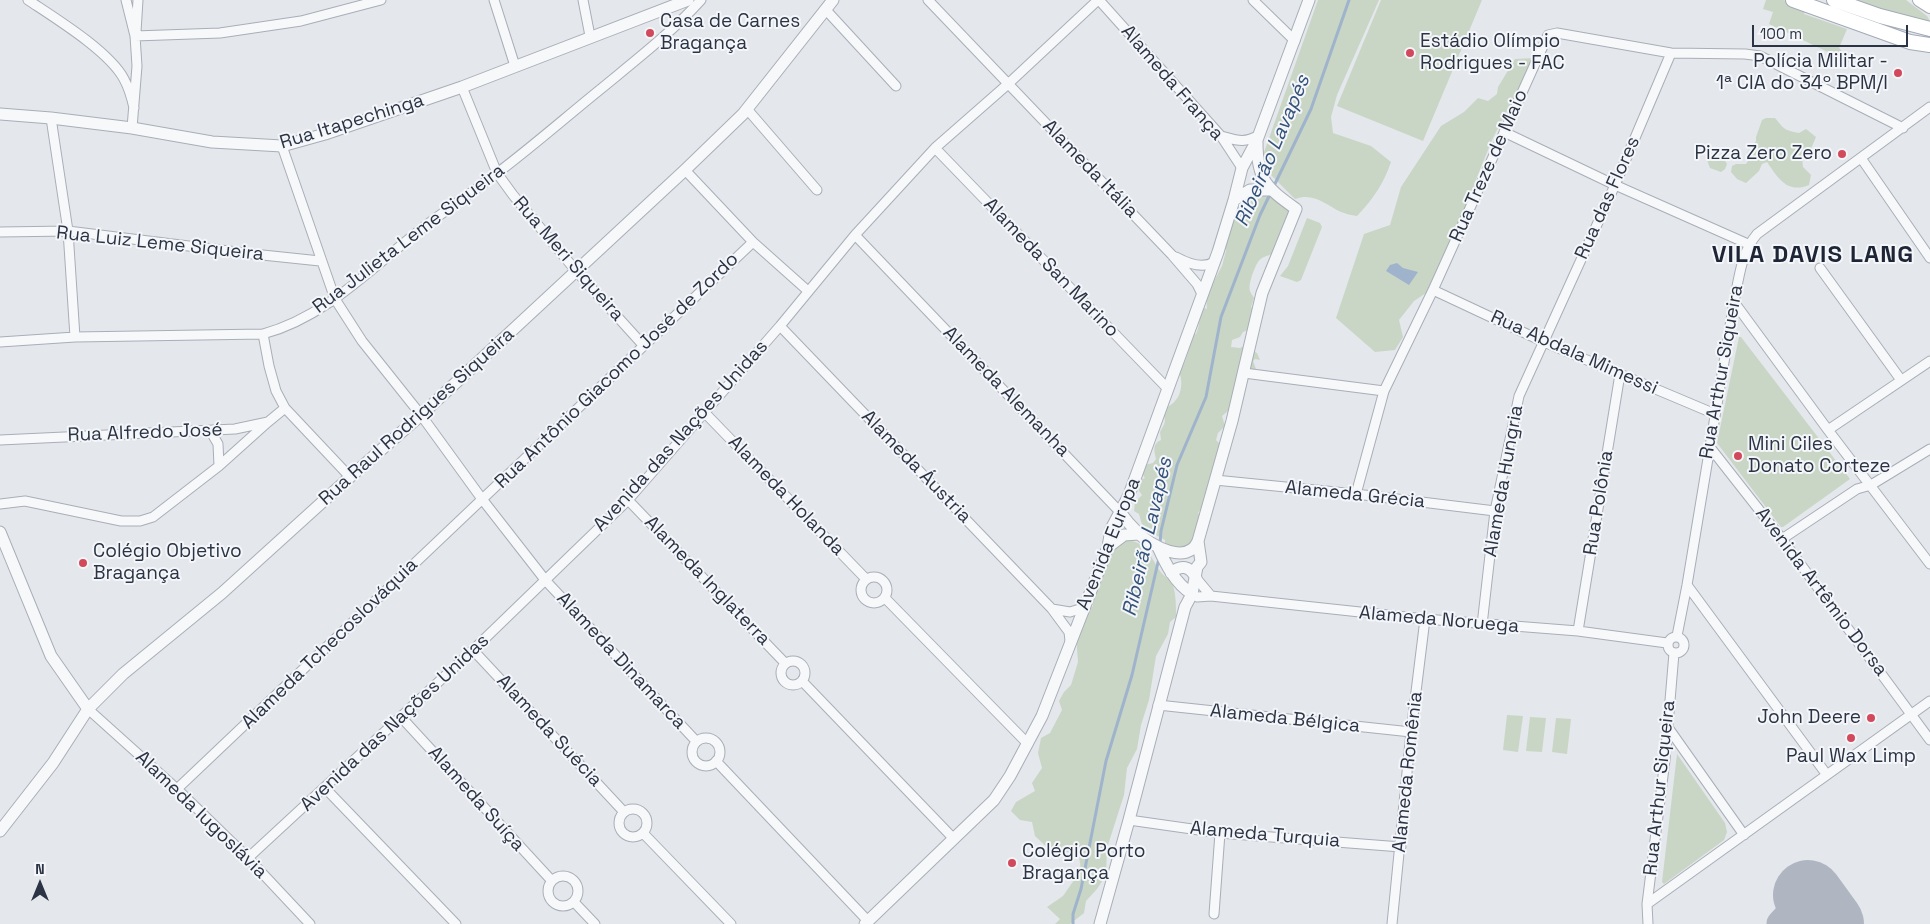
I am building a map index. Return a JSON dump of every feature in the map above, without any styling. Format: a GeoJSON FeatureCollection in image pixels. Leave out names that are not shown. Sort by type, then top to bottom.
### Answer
{"type":"FeatureCollection","features":[{"type":"Feature","properties":{"kind":"main road"},"geometry":{"type":"LineString","coordinates":[[1793,0],[1924,44]]}},
{"type":"Feature","properties":{"kind":"main road"},"geometry":{"type":"LineString","coordinates":[[1834,0],[1880,16],[1930,29]]}},
{"type":"Feature","properties":{"kind":"main road"},"geometry":{"type":"LineString","coordinates":[[1919,0],[1930,7]]}},
{"type":"Feature","properties":{"kind":"street"},"geometry":{"type":"LineString","coordinates":[[28,0],[114,64],[125,80],[134,108]]}},
{"type":"Feature","properties":{"kind":"street"},"geometry":{"type":"LineString","coordinates":[[126,0],[135,36],[137,66],[132,128]]}},
{"type":"Feature","properties":{"kind":"street"},"geometry":{"type":"LineString","coordinates":[[135,36],[138,27],[138,0]]}},
{"type":"Feature","properties":{"kind":"street"},"geometry":{"type":"LineString","coordinates":[[135,36],[220,33],[302,20],[381,0]]}},
{"type":"Feature","properties":{"kind":"street"},"geometry":{"type":"LineString","coordinates":[[494,0],[515,66]]}},
{"type":"Feature","properties":{"kind":"street"},"geometry":{"type":"LineString","coordinates":[[583,0],[590,36]]}},
{"type":"Feature","properties":{"kind":"street","name":"Rua Itapechinga"},"geometry":{"type":"LineString","coordinates":[[0,114],[132,128],[212,142],[282,146],[325,134],[462,87],[590,36],[688,0]]}},
{"type":"Feature","properties":{"kind":"street","name":"Rua Julieta Leme Siqueira"},"geometry":{"type":"LineString","coordinates":[[0,342],[75,337],[263,334],[280,329],[304,318],[335,299],[424,227],[497,173],[654,45],[683,20],[701,0]]}},
{"type":"Feature","properties":{"kind":"street","name":"Rua Raul Rodrigues Siqueira"},"geometry":{"type":"LineString","coordinates":[[0,831],[53,764],[88,710],[123,674],[222,593],[421,415],[685,170],[747,109],[833,0]]}},
{"type":"Feature","properties":{"kind":"street","name":"Alameda Itália"},"geometry":{"type":"LineString","coordinates":[[928,0],[1172,255],[1202,294]]}},
{"type":"Feature","properties":{"kind":"street","name":"Avenida das Nações Unidas"},"geometry":{"type":"LineString","coordinates":[[248,858],[473,650],[628,500],[780,326],[855,235],[934,148],[1008,84],[1098,0]]}},
{"type":"Feature","properties":{"kind":"street","name":"Alameda França"},"geometry":{"type":"LineString","coordinates":[[1098,0],[1221,136],[1242,168]]}},
{"type":"Feature","properties":{"kind":"street"},"geometry":{"type":"LineString","coordinates":[[1253,0],[1295,41]]}},
{"type":"Feature","properties":{"kind":"street","name":"Avenida Europa"},"geometry":{"type":"LineString","coordinates":[[866,923],[994,800],[1010,776],[1042,716],[1108,547],[1111,529],[1129,495],[1168,389],[1214,262],[1242,168],[1258,138],[1310,0]]}},
{"type":"Feature","properties":{"kind":"street"},"geometry":{"type":"LineString","coordinates":[[826,10],[896,86]]}},
{"type":"Feature","properties":{"kind":"street","name":"Rua Treze de Maio"},"geometry":{"type":"LineString","coordinates":[[1356,494],[1384,391],[1433,290],[1548,35],[1557,33],[1670,53],[1746,54],[1760,56],[1903,128]]}},
{"type":"Feature","properties":{"kind":"street"},"geometry":{"type":"LineString","coordinates":[[1924,44],[1930,52]]}},
{"type":"Feature","properties":{"kind":"street","name":"Rua das Flores"},"geometry":{"type":"LineString","coordinates":[[1544,342],[1615,185],[1670,53]]}},
{"type":"Feature","properties":{"kind":"street","name":"Rua Meri Siqueira"},"geometry":{"type":"LineString","coordinates":[[462,87],[497,173],[577,272],[643,345]]}},
{"type":"Feature","properties":{"kind":"street"},"geometry":{"type":"LineString","coordinates":[[1504,132],[1615,185],[1748,244],[1757,234],[1930,107]]}},
{"type":"Feature","properties":{"kind":"street"},"geometry":{"type":"LineString","coordinates":[[747,109],[817,190]]}},
{"type":"Feature","properties":{"kind":"street"},"geometry":{"type":"LineString","coordinates":[[51,118],[68,230],[75,337]]}},
{"type":"Feature","properties":{"kind":"street"},"geometry":{"type":"LineString","coordinates":[[1100,924],[1188,592],[1196,578],[1196,567],[1201,562],[1198,541],[1244,373],[1262,293],[1296,209],[1271,190],[1263,178],[1258,165],[1258,138],[1245,142],[1221,136]]}},
{"type":"Feature","properties":{"kind":"street","name":"Alameda Dinamarca"},"geometry":{"type":"LineString","coordinates":[[282,146],[320,261],[335,299],[362,341],[421,415],[482,499],[546,581],[696,741]]}},
{"type":"Feature","properties":{"kind":"street","name":"Alameda San Marino"},"geometry":{"type":"LineString","coordinates":[[934,148],[1168,389]]}},
{"type":"Feature","properties":{"kind":"street"},"geometry":{"type":"LineString","coordinates":[[1861,158],[1930,258]]}},
{"type":"Feature","properties":{"kind":"street"},"geometry":{"type":"LineString","coordinates":[[685,170],[753,242],[808,291]]}},
{"type":"Feature","properties":{"kind":"street"},"geometry":{"type":"LineString","coordinates":[[1234,200],[1250,190],[1271,190]]}},
{"type":"Feature","properties":{"kind":"street","name":"Rua Luiz Leme Siqueira"},"geometry":{"type":"LineString","coordinates":[[0,232],[68,230],[320,261]]}},
{"type":"Feature","properties":{"kind":"street","name":"Alameda Alemanha"},"geometry":{"type":"LineString","coordinates":[[855,235],[1139,534],[1161,551],[1171,573],[1188,592]]}},
{"type":"Feature","properties":{"kind":"street","name":"Rua Antônio Giacomo José de Zordo"},"geometry":{"type":"LineString","coordinates":[[482,499],[753,242]]}},
{"type":"Feature","properties":{"kind":"street","name":"Rua Arthur Siqueira"},"geometry":{"type":"LineString","coordinates":[[1677,636],[1734,302],[1743,257],[1748,244]]}},
{"type":"Feature","properties":{"kind":"street","name":"Alameda Itália"},"geometry":{"type":"LineString","coordinates":[[1172,255],[1182,261],[1196,264],[1207,265],[1214,262]]}},
{"type":"Feature","properties":{"kind":"street"},"geometry":{"type":"LineString","coordinates":[[1820,268],[1901,380]]}},
{"type":"Feature","properties":{"kind":"street","name":"Rua Abdala Mimessi"},"geometry":{"type":"LineString","coordinates":[[1433,290],[1544,342],[1715,414]]}},
{"type":"Feature","properties":{"kind":"street"},"geometry":{"type":"LineString","coordinates":[[1734,302],[1930,564]]}},
{"type":"Feature","properties":{"kind":"street","name":"Alameda Áustria"},"geometry":{"type":"LineString","coordinates":[[780,326],[1052,609],[1069,632],[1070,641]]}},
{"type":"Feature","properties":{"kind":"street"},"geometry":{"type":"LineString","coordinates":[[263,334],[274,383],[285,408],[350,477]]}},
{"type":"Feature","properties":{"kind":"street","name":"Alameda Hungria"},"geometry":{"type":"LineString","coordinates":[[1482,624],[1495,511],[1515,413],[1520,396],[1544,342]]}},
{"type":"Feature","properties":{"kind":"street"},"geometry":{"type":"LineString","coordinates":[[1828,430],[1930,361]]}},
{"type":"Feature","properties":{"kind":"street"},"geometry":{"type":"LineString","coordinates":[[1244,373],[1384,391]]}},
{"type":"Feature","properties":{"kind":"street","name":"Rua Polônia"},"geometry":{"type":"LineString","coordinates":[[1578,632],[1620,374]]}},
{"type":"Feature","properties":{"kind":"street","name":"Rua Alfredo José"},"geometry":{"type":"LineString","coordinates":[[0,440],[211,432],[252,427],[268,422],[285,408]]}},
{"type":"Feature","properties":{"kind":"street","name":"Alameda Holanda"},"geometry":{"type":"LineString","coordinates":[[705,413],[866,579],[874,577],[885,582],[888,590],[885,598],[1028,744]]}},
{"type":"Feature","properties":{"kind":"street"},"geometry":{"type":"LineString","coordinates":[[0,504],[26,501],[121,521],[140,521],[153,517],[219,466],[268,422]]}},
{"type":"Feature","properties":{"kind":"street"},"geometry":{"type":"LineString","coordinates":[[211,432],[218,444],[219,466]]}},
{"type":"Feature","properties":{"kind":"street","name":"Avenida Artêmio Dorsa"},"geometry":{"type":"LineString","coordinates":[[1709,446],[1782,538],[1930,740]]}},
{"type":"Feature","properties":{"kind":"street"},"geometry":{"type":"LineString","coordinates":[[1782,538],[1857,489],[1871,485],[1930,449]]}},
{"type":"Feature","properties":{"kind":"street","name":"Alameda Grécia"},"geometry":{"type":"LineString","coordinates":[[1215,480],[1356,494],[1495,511]]}},
{"type":"Feature","properties":{"kind":"street"},"geometry":{"type":"LineString","coordinates":[[1108,547],[1124,535],[1139,534],[1130,507],[1129,495]]}},
{"type":"Feature","properties":{"kind":"street","name":"Alameda Tchecoslováquia"},"geometry":{"type":"LineString","coordinates":[[177,789],[482,499]]}},
{"type":"Feature","properties":{"kind":"street","name":"Alameda Inglaterra"},"geometry":{"type":"LineString","coordinates":[[628,500],[785,663]]}},
{"type":"Feature","properties":{"kind":"street"},"geometry":{"type":"LineString","coordinates":[[0,532],[51,656],[88,710]]}},
{"type":"Feature","properties":{"kind":"street","name":"Alameda Alemanha"},"geometry":{"type":"LineString","coordinates":[[1161,551],[1187,553],[1193,550],[1198,541]]}},
{"type":"Feature","properties":{"kind":"street"},"geometry":{"type":"LineString","coordinates":[[1171,573],[1183,566],[1191,570],[1211,596]]}},
{"type":"Feature","properties":{"kind":"street"},"geometry":{"type":"LineString","coordinates":[[866,579],[860,592],[864,600],[877,604],[885,598]]}},
{"type":"Feature","properties":{"kind":"street"},"geometry":{"type":"LineString","coordinates":[[1687,585],[1827,775]]}},
{"type":"Feature","properties":{"kind":"street","name":"Alameda Noruega"},"geometry":{"type":"LineString","coordinates":[[1188,592],[1197,597],[1211,596],[1425,619],[1578,632],[1667,644]]}},
{"type":"Feature","properties":{"kind":"street"},"geometry":{"type":"LineString","coordinates":[[1052,609],[1070,612],[1084,608]]}},
{"type":"Feature","properties":{"kind":"street","name":"Alameda Romênia"},"geometry":{"type":"LineString","coordinates":[[1392,924],[1411,732],[1425,619]]}},
{"type":"Feature","properties":{"kind":"street"},"geometry":{"type":"LineString","coordinates":[[1677,636],[1682,639],[1684,644],[1680,652],[1674,653],[1667,644],[1670,639],[1677,636]]}},
{"type":"Feature","properties":{"kind":"street","name":"Alameda Suécia"},"geometry":{"type":"LineString","coordinates":[[473,650],[624,812]]}},
{"type":"Feature","properties":{"kind":"street","name":"Rua Arthur Siqueira"},"geometry":{"type":"LineString","coordinates":[[1648,924],[1647,904],[1665,760],[1674,653]]}},
{"type":"Feature","properties":{"kind":"street","name":"Alameda Inglaterra"},"geometry":{"type":"LineString","coordinates":[[793,660],[801,663],[805,670],[802,681],[795,685],[784,681],[781,674],[785,663],[793,660]]}},
{"type":"Feature","properties":{"kind":"street","name":"Alameda Inglaterra"},"geometry":{"type":"LineString","coordinates":[[802,681],[954,839]]}},
{"type":"Feature","properties":{"kind":"street"},"geometry":{"type":"LineString","coordinates":[[1647,904],[1930,701]]}},
{"type":"Feature","properties":{"kind":"street","name":"Alameda Bélgica"},"geometry":{"type":"LineString","coordinates":[[1158,705],[1169,708],[1411,732]]}},
{"type":"Feature","properties":{"kind":"street","name":"Alameda Iugoslávia"},"geometry":{"type":"LineString","coordinates":[[88,710],[177,789],[248,858],[310,924]]}},
{"type":"Feature","properties":{"kind":"street","name":"Alameda Suíça"},"geometry":{"type":"LineString","coordinates":[[401,717],[552,881]]}},
{"type":"Feature","properties":{"kind":"street"},"geometry":{"type":"LineString","coordinates":[[1667,726],[1744,835]]}},
{"type":"Feature","properties":{"kind":"street","name":"Alameda Dinamarca"},"geometry":{"type":"LineString","coordinates":[[705,738],[714,740],[720,753],[716,761],[708,766],[696,762],[692,749],[696,741],[705,738]]}},
{"type":"Feature","properties":{"kind":"street"},"geometry":{"type":"LineString","coordinates":[[716,761],[866,923]]}},
{"type":"Feature","properties":{"kind":"street"},"geometry":{"type":"LineString","coordinates":[[325,788],[456,924]]}},
{"type":"Feature","properties":{"kind":"street"},"geometry":{"type":"LineString","coordinates":[[638,810],[646,816],[647,825],[643,834],[635,837],[623,832],[619,824],[624,812],[638,810]]}},
{"type":"Feature","properties":{"kind":"street","name":"Alameda Turquia"},"geometry":{"type":"LineString","coordinates":[[1129,820],[1220,833],[1401,846]]}},
{"type":"Feature","properties":{"kind":"street"},"geometry":{"type":"LineString","coordinates":[[1214,914],[1220,833]]}},
{"type":"Feature","properties":{"kind":"street"},"geometry":{"type":"LineString","coordinates":[[643,834],[731,924]]}},
{"type":"Feature","properties":{"kind":"street"},"geometry":{"type":"LineString","coordinates":[[560,876],[574,880],[578,894],[574,902],[564,906],[554,904],[548,896],[548,890],[552,881],[560,876]]}},
{"type":"Feature","properties":{"kind":"street"},"geometry":{"type":"LineString","coordinates":[[574,902],[594,924]]}},
{"type":"Feature","properties":{"kind":"green space"},"geometry":{"type":"Polygon","coordinates":[[[1318,0],[1379,0],[1337,95],[1331,117],[1333,133],[1371,146],[1391,162],[1385,178],[1377,191],[1357,216],[1341,212],[1313,198],[1301,197],[1295,199],[1263,167],[1262,158],[1318,0]]]}},
{"type":"Feature","properties":{"kind":"green space","name":"Estádio Olímpio Rodrigues - FAC"},"geometry":{"type":"Polygon","coordinates":[[[1381,0],[1482,0],[1423,141],[1337,106],[1381,0]]]}},
{"type":"Feature","properties":{"kind":"green space"},"geometry":{"type":"Polygon","coordinates":[[[1766,0],[1783,0],[1806,7],[1804,14],[1847,29],[1839,48],[1853,64],[1769,24],[1773,12],[1763,9],[1766,0]]]}},
{"type":"Feature","properties":{"kind":"green space"},"geometry":{"type":"Polygon","coordinates":[[[1856,0],[1906,0],[1927,16],[1930,21],[1929,23],[1921,23],[1856,0]]]}},
{"type":"Feature","properties":{"kind":"green space"},"geometry":{"type":"Polygon","coordinates":[[[1534,58],[1492,140],[1436,279],[1429,291],[1414,301],[1399,320],[1403,337],[1395,350],[1375,352],[1336,318],[1364,234],[1390,225],[1401,187],[1441,126],[1464,112],[1478,98],[1488,101],[1497,94],[1498,87],[1515,59],[1534,58]]]}},
{"type":"Feature","properties":{"kind":"green space"},"geometry":{"type":"Polygon","coordinates":[[[1775,118],[1785,129],[1790,131],[1799,133],[1806,129],[1816,137],[1810,151],[1802,158],[1803,167],[1811,175],[1809,185],[1801,187],[1789,186],[1779,179],[1767,162],[1762,164],[1759,171],[1746,183],[1737,179],[1731,172],[1732,166],[1746,164],[1748,161],[1747,153],[1756,141],[1762,120],[1775,118]]]}},
{"type":"Feature","properties":{"kind":"green space"},"geometry":{"type":"Polygon","coordinates":[[[1715,157],[1723,158],[1723,161],[1727,164],[1721,172],[1710,168],[1707,160],[1715,157]]]}},
{"type":"Feature","properties":{"kind":"green space"},"geometry":{"type":"Polygon","coordinates":[[[1259,183],[1265,186],[1290,210],[1272,254],[1259,260],[1253,272],[1250,292],[1254,298],[1251,307],[1256,311],[1248,330],[1243,332],[1240,337],[1232,340],[1231,347],[1240,348],[1244,346],[1257,353],[1260,360],[1255,359],[1253,361],[1256,369],[1253,376],[1245,382],[1233,407],[1222,416],[1225,426],[1218,433],[1216,440],[1221,445],[1221,451],[1217,453],[1203,509],[1198,512],[1200,518],[1195,550],[1165,545],[1165,540],[1143,528],[1139,514],[1134,511],[1135,502],[1142,495],[1137,488],[1138,481],[1145,478],[1141,472],[1144,465],[1153,463],[1156,459],[1154,448],[1156,443],[1161,440],[1160,432],[1165,421],[1163,413],[1179,395],[1181,383],[1179,372],[1194,334],[1196,334],[1202,307],[1207,309],[1206,296],[1222,266],[1226,251],[1226,238],[1244,188],[1259,183]]]}},
{"type":"Feature","properties":{"kind":"green space"},"geometry":{"type":"Polygon","coordinates":[[[1307,218],[1320,223],[1322,227],[1301,280],[1297,282],[1280,276],[1288,266],[1307,218]]]}},
{"type":"Feature","properties":{"kind":"green space"},"geometry":{"type":"Polygon","coordinates":[[[1739,337],[1741,337],[1850,479],[1783,527],[1781,527],[1717,443],[1739,337]]]}},
{"type":"Feature","properties":{"kind":"green space"},"geometry":{"type":"Polygon","coordinates":[[[1124,540],[1143,546],[1160,571],[1172,583],[1176,617],[1170,622],[1168,634],[1156,656],[1149,700],[1141,725],[1137,749],[1127,768],[1124,795],[1107,848],[1106,875],[1086,901],[1084,913],[1070,924],[1055,924],[1060,919],[1047,907],[1063,896],[1081,870],[1079,856],[1071,851],[1056,856],[1035,836],[1032,822],[1020,820],[1011,811],[1016,802],[1035,791],[1032,783],[1042,768],[1038,753],[1041,738],[1050,733],[1062,710],[1059,701],[1071,685],[1078,662],[1076,634],[1081,617],[1093,606],[1091,594],[1116,546],[1124,540]]]}},
{"type":"Feature","properties":{"kind":"green space"},"geometry":{"type":"Polygon","coordinates":[[[1507,715],[1523,716],[1518,752],[1503,750],[1507,715]]]}},
{"type":"Feature","properties":{"kind":"green space"},"geometry":{"type":"Polygon","coordinates":[[[1530,717],[1546,718],[1542,752],[1526,751],[1530,717]]]}},
{"type":"Feature","properties":{"kind":"green space"},"geometry":{"type":"Polygon","coordinates":[[[1556,718],[1571,719],[1567,754],[1552,752],[1556,718]]]}},
{"type":"Feature","properties":{"kind":"green space"},"geometry":{"type":"Polygon","coordinates":[[[1677,754],[1725,823],[1727,832],[1724,840],[1664,884],[1662,882],[1677,754]]]}},
{"type":"Feature","properties":{"kind":"water"},"geometry":{"type":"Polygon","coordinates":[[[1397,263],[1403,268],[1418,272],[1409,285],[1386,271],[1390,265],[1397,263]]]}},
{"type":"Feature","properties":{"kind":"waterway","name":"Ribeirão Lavapés"},"geometry":{"type":"LineString","coordinates":[[1160,544],[1161,531],[1177,465],[1206,397],[1221,317],[1260,215],[1311,109],[1349,0]]}},
{"type":"Feature","properties":{"kind":"waterway","name":"Ribeirão Lavapés"},"geometry":{"type":"LineString","coordinates":[[1073,924],[1073,914],[1081,889],[1106,761],[1132,675],[1159,558]]}},
{"type":"Feature","properties":{"kind":"taxiway"},"geometry":{"type":"LineString","coordinates":[[1781,924],[1808,895]]}},
{"type":"Feature","properties":{"kind":"runway"},"geometry":{"type":"LineString","coordinates":[[1808,895],[1829,924]]}},
{"type":"Feature","properties":{"kind":"place","name":"Casa de Carnes Bragança"},"geometry":{"type":"Point","coordinates":[650,33]}},
{"type":"Feature","properties":{"kind":"place","name":"Estádio Olímpio Rodrigues - FAC"},"geometry":{"type":"Point","coordinates":[1410,53]}},
{"type":"Feature","properties":{"kind":"place","name":"Polícia Militar - 1ª CIA do 34º BPM/I"},"geometry":{"type":"Point","coordinates":[1898,73]}},
{"type":"Feature","properties":{"kind":"place","name":"Pizza Zero Zero"},"geometry":{"type":"Point","coordinates":[1842,154]}},
{"type":"Feature","properties":{"kind":"place","name":"Mini Ciles Donato Corteze"},"geometry":{"type":"Point","coordinates":[1738,456]}},
{"type":"Feature","properties":{"kind":"place","name":"Colégio Objetivo Bragança"},"geometry":{"type":"Point","coordinates":[83,563]}},
{"type":"Feature","properties":{"kind":"place","name":"John Deere"},"geometry":{"type":"Point","coordinates":[1871,718]}},
{"type":"Feature","properties":{"kind":"place","name":"Paul Wax Limp"},"geometry":{"type":"Point","coordinates":[1851,738]}},
{"type":"Feature","properties":{"kind":"place","name":"Colégio Porto Bragança"},"geometry":{"type":"Point","coordinates":[1012,863]}},
{"type":"Feature","properties":{"kind":"district","name":"VILA DAVIS LANG"},"geometry":{"type":"Point","coordinates":[1813,255]}}]}
